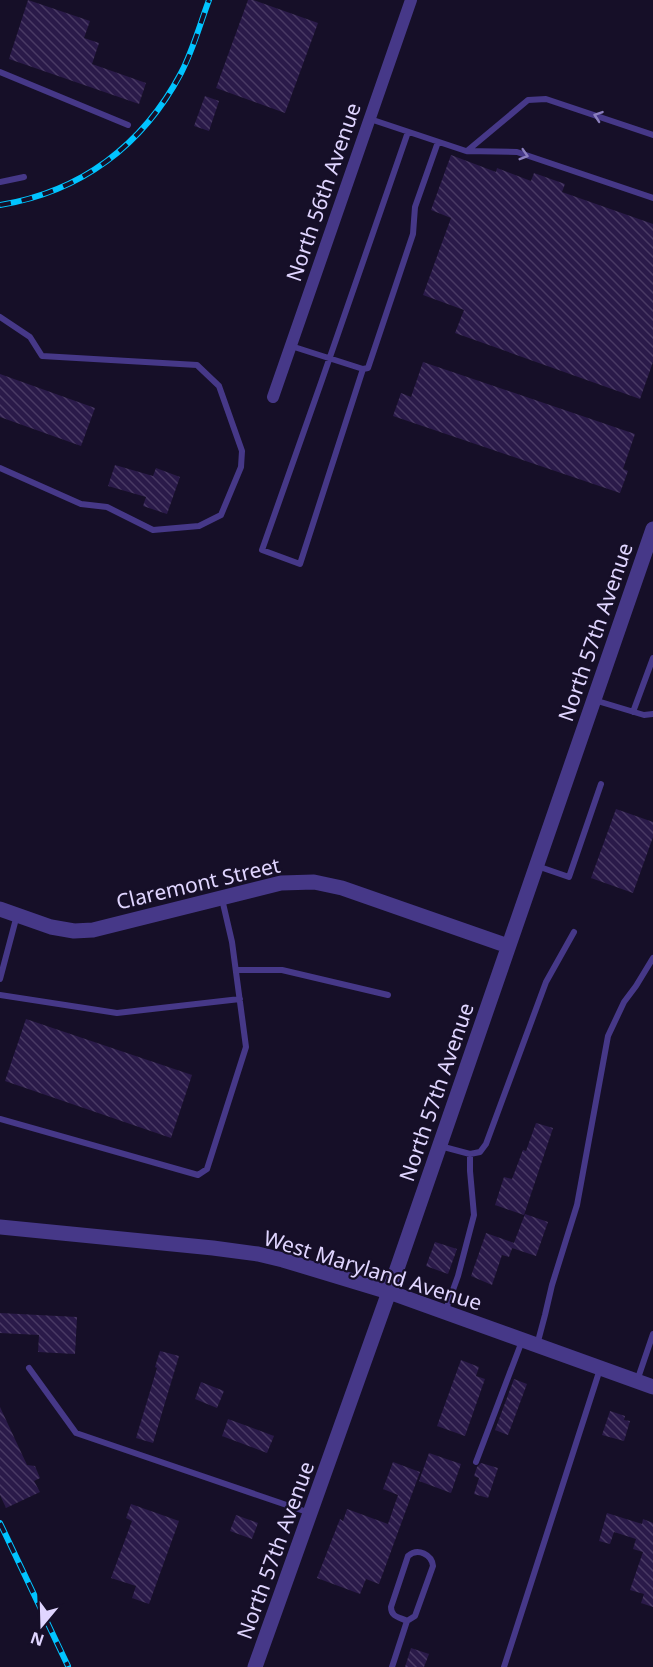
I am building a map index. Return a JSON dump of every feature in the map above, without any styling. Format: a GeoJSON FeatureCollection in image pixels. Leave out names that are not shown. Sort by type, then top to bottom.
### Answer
{"type":"FeatureCollection","features":[{"type":"Feature","properties":{"kind":"street","name":"North 56th Avenue"},"geometry":{"type":"LineString","coordinates":[[273,397],[411,0]]}},
{"type":"Feature","properties":{"kind":"street","name":"North 57th Avenue"},"geometry":{"type":"LineString","coordinates":[[255,1667],[389,1292],[536,865],[650,545],[653,529]]}},
{"type":"Feature","properties":{"kind":"street","name":"Claremont Street"},"geometry":{"type":"LineString","coordinates":[[0,909],[51,927],[74,931],[93,930],[281,883],[314,882],[342,888],[508,946]]}},
{"type":"Feature","properties":{"kind":"street","name":"West Maryland Avenue"},"geometry":{"type":"LineString","coordinates":[[0,1227],[258,1254],[389,1292],[653,1387]]}},
{"type":"Feature","properties":{"kind":"lane"},"geometry":{"type":"LineString","coordinates":[[0,72],[128,125]]}},
{"type":"Feature","properties":{"kind":"lane"},"geometry":{"type":"LineString","coordinates":[[466,151],[528,100],[546,99],[653,135]]}},
{"type":"Feature","properties":{"kind":"lane"},"geometry":{"type":"LineString","coordinates":[[369,119],[466,151],[518,152],[653,198]]}},
{"type":"Feature","properties":{"kind":"lane"},"geometry":{"type":"LineString","coordinates":[[363,369],[300,564],[262,550],[408,132]]}},
{"type":"Feature","properties":{"kind":"lane"},"geometry":{"type":"LineString","coordinates":[[290,346],[363,369],[368,368],[413,234],[415,207],[438,142]]}},
{"type":"Feature","properties":{"kind":"lane"},"geometry":{"type":"LineString","coordinates":[[0,182],[24,177]]}},
{"type":"Feature","properties":{"kind":"lane"},"geometry":{"type":"LineString","coordinates":[[0,318],[30,337],[42,356],[196,365],[219,386],[242,451],[241,467],[221,515],[199,526],[153,530],[106,507],[81,504],[0,468]]}},
{"type":"Feature","properties":{"kind":"lane"},"geometry":{"type":"LineString","coordinates":[[633,712],[653,658]]}},
{"type":"Feature","properties":{"kind":"lane"},"geometry":{"type":"LineString","coordinates":[[594,700],[644,715],[653,714]]}},
{"type":"Feature","properties":{"kind":"lane"},"geometry":{"type":"LineString","coordinates":[[536,865],[569,877],[602,783]]}},
{"type":"Feature","properties":{"kind":"lane"},"geometry":{"type":"LineString","coordinates":[[0,1119],[198,1175],[207,1169],[246,1047],[232,942],[221,898]]}},
{"type":"Feature","properties":{"kind":"lane"},"geometry":{"type":"LineString","coordinates":[[0,979],[17,915]]}},
{"type":"Feature","properties":{"kind":"lane"},"geometry":{"type":"LineString","coordinates":[[439,1146],[470,1154],[480,1152],[486,1144],[546,982],[574,932]]}},
{"type":"Feature","properties":{"kind":"lane"},"geometry":{"type":"LineString","coordinates":[[476,1462],[529,1343],[545,1316],[577,1204],[608,1036],[624,1002],[653,958]]}},
{"type":"Feature","properties":{"kind":"lane"},"geometry":{"type":"LineString","coordinates":[[236,969],[282,970],[388,995]]}},
{"type":"Feature","properties":{"kind":"lane"},"geometry":{"type":"LineString","coordinates":[[0,995],[117,1013],[240,999]]}},
{"type":"Feature","properties":{"kind":"lane"},"geometry":{"type":"LineString","coordinates":[[445,1312],[458,1276],[474,1215],[470,1154]]}},
{"type":"Feature","properties":{"kind":"lane"},"geometry":{"type":"LineString","coordinates":[[637,1381],[653,1334]]}},
{"type":"Feature","properties":{"kind":"lane"},"geometry":{"type":"LineString","coordinates":[[28,1368],[76,1433],[310,1513]]}},
{"type":"Feature","properties":{"kind":"lane"},"geometry":{"type":"LineString","coordinates":[[504,1667],[600,1368]]}},
{"type":"Feature","properties":{"kind":"lane"},"geometry":{"type":"LineString","coordinates":[[392,1667],[407,1621],[415,1616],[433,1566],[428,1556],[417,1551],[408,1556],[391,1607],[393,1615],[407,1621]]}},
{"type":"Feature","properties":{"kind":"building"},"geometry":{"type":"Polygon","coordinates":[[[28,0],[90,21],[84,38],[99,43],[92,64],[146,83],[139,104],[9,59],[28,0]]]}},
{"type":"Feature","properties":{"kind":"building"},"geometry":{"type":"Polygon","coordinates":[[[248,0],[318,23],[285,113],[216,88],[248,0]]]}},
{"type":"Feature","properties":{"kind":"building"},"geometry":{"type":"Polygon","coordinates":[[[205,96],[219,101],[209,131],[194,126],[205,96]]]}},
{"type":"Feature","properties":{"kind":"building"},"geometry":{"type":"Polygon","coordinates":[[[451,155],[496,172],[497,168],[531,181],[534,173],[565,184],[562,192],[653,224],[653,362],[640,399],[455,333],[464,310],[423,295],[451,218],[431,210],[451,155]]]}},
{"type":"Feature","properties":{"kind":"building"},"geometry":{"type":"Polygon","coordinates":[[[423,362],[635,434],[623,469],[628,471],[620,493],[393,416],[401,393],[411,397],[423,362]]]}},
{"type":"Feature","properties":{"kind":"building"},"geometry":{"type":"Polygon","coordinates":[[[0,374],[95,408],[81,446],[0,417],[0,374]]]}},
{"type":"Feature","properties":{"kind":"building"},"geometry":{"type":"Polygon","coordinates":[[[115,465],[153,476],[156,468],[180,477],[167,514],[143,506],[146,497],[108,486],[115,465]]]}},
{"type":"Feature","properties":{"kind":"building"},"geometry":{"type":"Polygon","coordinates":[[[616,809],[653,822],[653,837],[633,893],[591,878],[616,809]]]}},
{"type":"Feature","properties":{"kind":"building"},"geometry":{"type":"Polygon","coordinates":[[[26,1019],[192,1075],[171,1138],[5,1081],[26,1019]]]}},
{"type":"Feature","properties":{"kind":"building"},"geometry":{"type":"Polygon","coordinates":[[[536,1123],[553,1128],[524,1215],[495,1205],[504,1177],[512,1179],[523,1150],[526,1151],[536,1123]]]}},
{"type":"Feature","properties":{"kind":"building"},"geometry":{"type":"Polygon","coordinates":[[[525,1214],[548,1222],[536,1256],[512,1248],[525,1214]]]}},
{"type":"Feature","properties":{"kind":"building"},"geometry":{"type":"Polygon","coordinates":[[[486,1233],[514,1243],[509,1257],[502,1255],[492,1285],[471,1276],[486,1233]]]}},
{"type":"Feature","properties":{"kind":"building"},"geometry":{"type":"Polygon","coordinates":[[[435,1242],[457,1249],[448,1274],[426,1266],[435,1242]]]}},
{"type":"Feature","properties":{"kind":"building"},"geometry":{"type":"Polygon","coordinates":[[[0,1313],[77,1317],[75,1354],[38,1352],[39,1335],[0,1333],[0,1313]]]}},
{"type":"Feature","properties":{"kind":"building"},"geometry":{"type":"Polygon","coordinates":[[[160,1351],[179,1356],[153,1443],[136,1438],[160,1351]]]}},
{"type":"Feature","properties":{"kind":"building"},"geometry":{"type":"Polygon","coordinates":[[[461,1360],[479,1367],[476,1376],[485,1379],[465,1436],[437,1426],[461,1360]]]}},
{"type":"Feature","properties":{"kind":"building"},"geometry":{"type":"Polygon","coordinates":[[[514,1379],[527,1384],[508,1435],[495,1430],[514,1379]]]}},
{"type":"Feature","properties":{"kind":"building"},"geometry":{"type":"Polygon","coordinates":[[[201,1382],[224,1391],[217,1408],[195,1399],[201,1382]]]}},
{"type":"Feature","properties":{"kind":"building"},"geometry":{"type":"Polygon","coordinates":[[[0,1407],[27,1465],[35,1466],[40,1478],[34,1481],[40,1492],[6,1508],[0,1495],[0,1407]]]}},
{"type":"Feature","properties":{"kind":"building"},"geometry":{"type":"Polygon","coordinates":[[[610,1411],[625,1416],[624,1420],[630,1421],[624,1441],[602,1435],[610,1411]]]}},
{"type":"Feature","properties":{"kind":"building"},"geometry":{"type":"Polygon","coordinates":[[[228,1419],[274,1436],[267,1453],[222,1436],[228,1419]]]}},
{"type":"Feature","properties":{"kind":"building"},"geometry":{"type":"Polygon","coordinates":[[[429,1453],[461,1464],[451,1493],[419,1481],[429,1453]]]}},
{"type":"Feature","properties":{"kind":"building"},"geometry":{"type":"Polygon","coordinates":[[[393,1462],[420,1472],[379,1584],[366,1579],[360,1594],[317,1578],[340,1519],[343,1521],[347,1509],[388,1524],[398,1495],[383,1489],[393,1462]]]}},
{"type":"Feature","properties":{"kind":"building"},"geometry":{"type":"Polygon","coordinates":[[[481,1463],[498,1468],[488,1498],[474,1494],[479,1478],[474,1476],[481,1463]]]}},
{"type":"Feature","properties":{"kind":"building"},"geometry":{"type":"Polygon","coordinates":[[[131,1504],[179,1521],[149,1604],[132,1598],[136,1586],[111,1578],[132,1521],[126,1518],[131,1504]]]}},
{"type":"Feature","properties":{"kind":"building"},"geometry":{"type":"Polygon","coordinates":[[[607,1513],[642,1524],[643,1519],[653,1523],[653,1607],[641,1603],[644,1594],[630,1590],[643,1552],[633,1549],[636,1539],[614,1532],[610,1544],[599,1541],[607,1513]]]}},
{"type":"Feature","properties":{"kind":"building"},"geometry":{"type":"Polygon","coordinates":[[[236,1515],[258,1523],[252,1539],[230,1531],[236,1515]]]}},
{"type":"Feature","properties":{"kind":"building"},"geometry":{"type":"Polygon","coordinates":[[[411,1648],[429,1654],[424,1667],[405,1667],[411,1648]]]}},
{"type":"Feature","properties":{"kind":"railway"},"geometry":{"type":"LineString","coordinates":[[0,205],[29,199],[83,177],[128,143],[166,99],[181,73],[209,0]]}},
{"type":"Feature","properties":{"kind":"railway"},"geometry":{"type":"LineString","coordinates":[[0,1523],[68,1666]]}}]}
